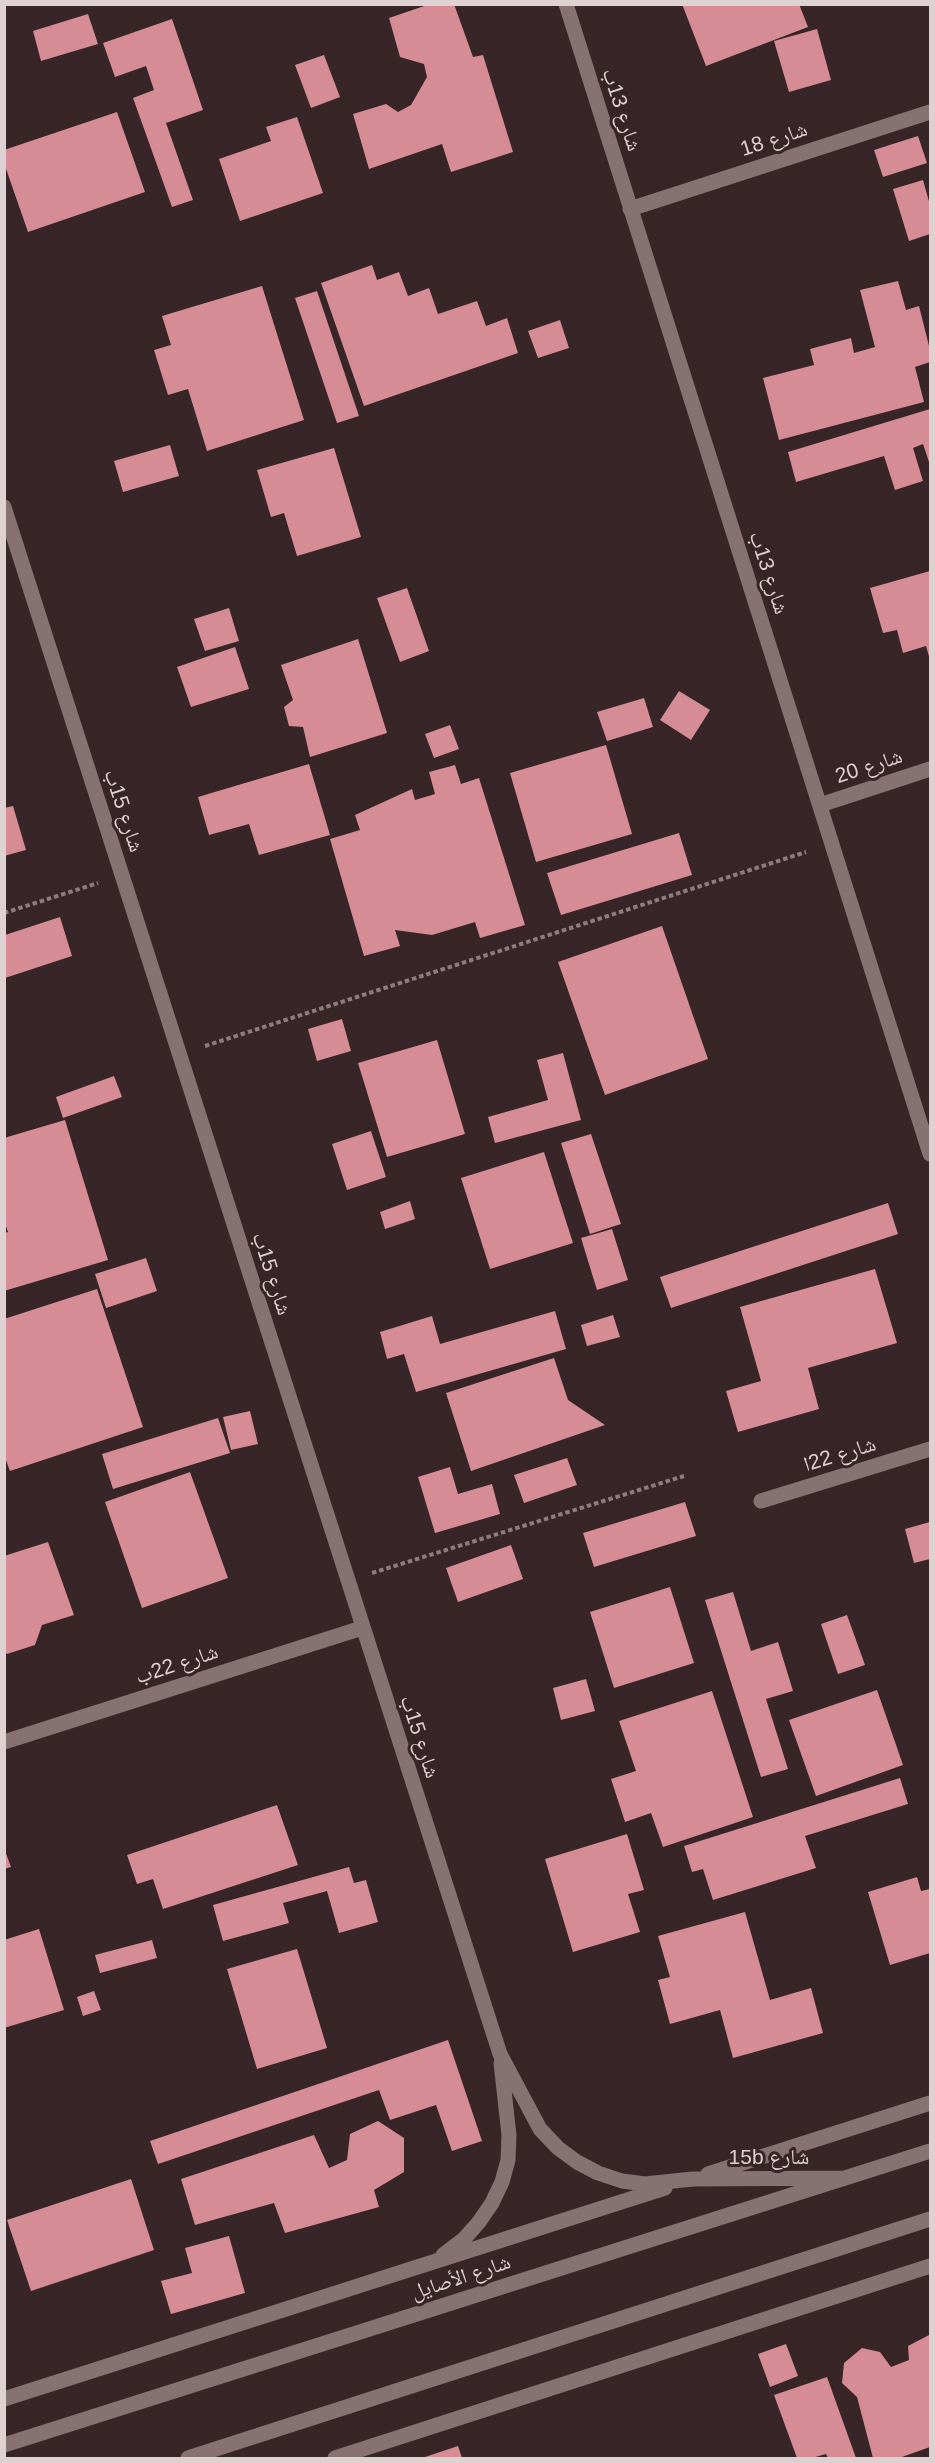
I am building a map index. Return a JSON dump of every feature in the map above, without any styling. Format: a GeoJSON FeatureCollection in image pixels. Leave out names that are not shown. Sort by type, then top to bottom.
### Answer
{"type":"FeatureCollection","features":[{"type":"Feature","properties":{"kind":"street","name":"شارع 13ب"},"geometry":{"type":"LineString","coordinates":[[566,4],[930,1154]]}},
{"type":"Feature","properties":{"kind":"street","name":"شارع 18"},"geometry":{"type":"LineString","coordinates":[[630,209],[930,112]]}},
{"type":"Feature","properties":{"kind":"street","name":"شارع 15ب"},"geometry":{"type":"LineString","coordinates":[[4,507],[500,2054],[540,2129],[558,2148],[577,2163],[622,2181],[661,2183],[693,2179]]}},
{"type":"Feature","properties":{"kind":"street","name":"شارع 20"},"geometry":{"type":"LineString","coordinates":[[820,805],[930,769]]}},
{"type":"Feature","properties":{"kind":"street","name":"شارع 22ا"},"geometry":{"type":"LineString","coordinates":[[761,1501],[930,1449]]}},
{"type":"Feature","properties":{"kind":"street","name":"شارع 22ب"},"geometry":{"type":"LineString","coordinates":[[4,1742],[362,1628]]}},
{"type":"Feature","properties":{"kind":"street","name":"شارع 15ب"},"geometry":{"type":"LineString","coordinates":[[427,2264],[447,2253],[464,2239],[492,2203],[502,2182],[508,2160],[508,2135],[500,2054]]}},
{"type":"Feature","properties":{"kind":"street"},"geometry":{"type":"LineString","coordinates":[[4,2399],[930,2103]]}},
{"type":"Feature","properties":{"kind":"street","name":"شارع الأصايل"},"geometry":{"type":"LineString","coordinates":[[4,2445],[930,2151]]}},
{"type":"Feature","properties":{"kind":"street","name":"15b شارع"},"geometry":{"type":"LineString","coordinates":[[693,2179],[845,2178]]}},
{"type":"Feature","properties":{"kind":"street"},"geometry":{"type":"LineString","coordinates":[[188,2458],[930,2219]]}},
{"type":"Feature","properties":{"kind":"street"},"geometry":{"type":"LineString","coordinates":[[335,2458],[930,2266]]}},
{"type":"Feature","properties":{"kind":"street"},"geometry":{"type":"LineString","coordinates":[[904,2274],[930,2273]]}},
{"type":"Feature","properties":{"kind":"path"},"geometry":{"type":"LineString","coordinates":[[179,1054],[832,843]]}},
{"type":"Feature","properties":{"kind":"path"},"geometry":{"type":"LineString","coordinates":[[4,913],[122,875]]}},
{"type":"Feature","properties":{"kind":"path"},"geometry":{"type":"LineString","coordinates":[[347,1581],[684,1476]]}},
{"type":"Feature","properties":{"kind":"building"},"geometry":{"type":"Polygon","coordinates":[[[430,4],[454,4],[473,57],[483,55],[513,152],[451,172],[442,144],[369,169],[353,114],[386,104],[398,112],[411,105],[427,77],[424,64],[400,57],[389,18],[430,4]]]}},
{"type":"Feature","properties":{"kind":"building"},"geometry":{"type":"Polygon","coordinates":[[[682,4],[799,4],[808,27],[706,66],[682,4]]]}},
{"type":"Feature","properties":{"kind":"building"},"geometry":{"type":"Polygon","coordinates":[[[88,14],[98,44],[41,61],[33,31],[88,14]]]}},
{"type":"Feature","properties":{"kind":"building"},"geometry":{"type":"Polygon","coordinates":[[[172,19],[203,110],[166,123],[193,200],[172,207],[133,98],[154,90],[146,66],[115,77],[103,43],[172,19]]]}},
{"type":"Feature","properties":{"kind":"building"},"geometry":{"type":"Polygon","coordinates":[[[817,29],[831,80],[789,92],[774,41],[817,29]]]}},
{"type":"Feature","properties":{"kind":"building"},"geometry":{"type":"Polygon","coordinates":[[[324,55],[340,97],[311,108],[295,65],[324,55]]]}},
{"type":"Feature","properties":{"kind":"building"},"geometry":{"type":"Polygon","coordinates":[[[117,112],[145,192],[28,232],[4,163],[4,150],[117,112]]]}},
{"type":"Feature","properties":{"kind":"building"},"geometry":{"type":"Polygon","coordinates":[[[297,117],[323,193],[240,221],[219,159],[271,141],[266,127],[297,117]]]}},
{"type":"Feature","properties":{"kind":"building"},"geometry":{"type":"Polygon","coordinates":[[[918,136],[927,163],[883,177],[874,150],[918,136]]]}},
{"type":"Feature","properties":{"kind":"building"},"geometry":{"type":"Polygon","coordinates":[[[923,180],[930,205],[930,234],[909,241],[893,189],[923,180]]]}},
{"type":"Feature","properties":{"kind":"building"},"geometry":{"type":"Polygon","coordinates":[[[372,265],[377,280],[399,272],[408,296],[429,288],[438,314],[477,301],[486,326],[507,318],[518,353],[364,406],[321,283],[372,265]]]}},
{"type":"Feature","properties":{"kind":"building"},"geometry":{"type":"Polygon","coordinates":[[[898,281],[906,310],[919,306],[930,350],[930,362],[915,367],[924,402],[779,440],[763,378],[814,365],[810,349],[851,338],[854,353],[875,347],[860,290],[898,281]]]}},
{"type":"Feature","properties":{"kind":"building"},"geometry":{"type":"Polygon","coordinates":[[[262,286],[304,420],[207,451],[188,389],[168,395],[154,350],[171,345],[162,316],[262,286]]]}},
{"type":"Feature","properties":{"kind":"building"},"geometry":{"type":"Polygon","coordinates":[[[317,291],[359,416],[337,423],[295,298],[317,291]]]}},
{"type":"Feature","properties":{"kind":"building"},"geometry":{"type":"Polygon","coordinates":[[[560,320],[569,348],[538,358],[528,331],[560,320]]]}},
{"type":"Feature","properties":{"kind":"building"},"geometry":{"type":"Polygon","coordinates":[[[930,409],[930,465],[923,444],[913,448],[923,481],[895,490],[884,456],[796,482],[788,452],[930,409]]]}},
{"type":"Feature","properties":{"kind":"building"},"geometry":{"type":"Polygon","coordinates":[[[170,445],[179,476],[123,492],[114,461],[170,445]]]}},
{"type":"Feature","properties":{"kind":"building"},"geometry":{"type":"Polygon","coordinates":[[[334,448],[361,537],[297,556],[284,513],[271,517],[257,470],[334,448]]]}},
{"type":"Feature","properties":{"kind":"building"},"geometry":{"type":"Polygon","coordinates":[[[930,571],[930,660],[926,646],[903,653],[897,630],[883,633],[870,588],[930,571]]]}},
{"type":"Feature","properties":{"kind":"building"},"geometry":{"type":"Polygon","coordinates":[[[407,588],[429,651],[400,662],[377,598],[407,588]]]}},
{"type":"Feature","properties":{"kind":"building"},"geometry":{"type":"Polygon","coordinates":[[[229,608],[239,641],[205,651],[194,619],[229,608]]]}},
{"type":"Feature","properties":{"kind":"building"},"geometry":{"type":"Polygon","coordinates":[[[358,639],[387,733],[310,757],[303,727],[289,726],[284,707],[293,700],[281,665],[358,639]]]}},
{"type":"Feature","properties":{"kind":"building"},"geometry":{"type":"Polygon","coordinates":[[[235,647],[249,689],[191,707],[177,667],[235,647]]]}},
{"type":"Feature","properties":{"kind":"building"},"geometry":{"type":"Polygon","coordinates":[[[679,691],[710,710],[691,740],[660,720],[679,691]]]}},
{"type":"Feature","properties":{"kind":"building"},"geometry":{"type":"Polygon","coordinates":[[[644,698],[653,727],[607,741],[597,712],[644,698]]]}},
{"type":"Feature","properties":{"kind":"building"},"geometry":{"type":"Polygon","coordinates":[[[450,725],[459,749],[434,758],[425,734],[450,725]]]}},
{"type":"Feature","properties":{"kind":"building"},"geometry":{"type":"Polygon","coordinates":[[[606,745],[632,834],[536,862],[510,773],[606,745]]]}},
{"type":"Feature","properties":{"kind":"building"},"geometry":{"type":"Polygon","coordinates":[[[309,764],[330,835],[259,855],[249,824],[209,835],[198,797],[309,764]]]}},
{"type":"Feature","properties":{"kind":"building"},"geometry":{"type":"Polygon","coordinates":[[[455,765],[461,784],[479,778],[525,925],[480,938],[475,922],[432,935],[395,930],[400,946],[364,956],[330,839],[360,830],[355,815],[412,789],[415,800],[435,794],[429,772],[455,765]]]}},
{"type":"Feature","properties":{"kind":"building"},"geometry":{"type":"Polygon","coordinates":[[[13,806],[26,850],[4,856],[4,808],[13,806]]]}},
{"type":"Feature","properties":{"kind":"building"},"geometry":{"type":"Polygon","coordinates":[[[679,833],[692,875],[561,915],[547,873],[679,833]]]}},
{"type":"Feature","properties":{"kind":"building"},"geometry":{"type":"Polygon","coordinates":[[[60,917],[72,956],[5,978],[5,935],[60,917]]]}},
{"type":"Feature","properties":{"kind":"building"},"geometry":{"type":"Polygon","coordinates":[[[662,926],[708,1059],[605,1095],[558,962],[662,926]]]}},
{"type":"Feature","properties":{"kind":"building"},"geometry":{"type":"Polygon","coordinates":[[[342,1019],[351,1051],[317,1061],[308,1029],[342,1019]]]}},
{"type":"Feature","properties":{"kind":"building"},"geometry":{"type":"Polygon","coordinates":[[[437,1040],[465,1134],[387,1157],[358,1063],[437,1040]]]}},
{"type":"Feature","properties":{"kind":"building"},"geometry":{"type":"Polygon","coordinates":[[[563,1053],[581,1120],[495,1143],[488,1117],[548,1100],[537,1060],[563,1053]]]}},
{"type":"Feature","properties":{"kind":"building"},"geometry":{"type":"Polygon","coordinates":[[[114,1076],[122,1097],[63,1118],[56,1097],[114,1076]]]}},
{"type":"Feature","properties":{"kind":"building"},"geometry":{"type":"Polygon","coordinates":[[[65,1120],[108,1260],[4,1291],[4,1233],[8,1232],[4,1221],[4,1138],[65,1120]]]}},
{"type":"Feature","properties":{"kind":"building"},"geometry":{"type":"Polygon","coordinates":[[[371,1131],[386,1177],[347,1190],[332,1144],[371,1131]]]}},
{"type":"Feature","properties":{"kind":"building"},"geometry":{"type":"Polygon","coordinates":[[[591,1134],[621,1224],[590,1234],[561,1143],[591,1134]]]}},
{"type":"Feature","properties":{"kind":"building"},"geometry":{"type":"Polygon","coordinates":[[[544,1152],[573,1243],[490,1269],[461,1178],[544,1152]]]}},
{"type":"Feature","properties":{"kind":"building"},"geometry":{"type":"Polygon","coordinates":[[[410,1201],[415,1219],[385,1229],[380,1212],[410,1201]]]}},
{"type":"Feature","properties":{"kind":"building"},"geometry":{"type":"Polygon","coordinates":[[[888,1203],[898,1234],[671,1308],[660,1277],[888,1203]]]}},
{"type":"Feature","properties":{"kind":"building"},"geometry":{"type":"Polygon","coordinates":[[[612,1229],[628,1280],[597,1290],[581,1238],[612,1229]]]}},
{"type":"Feature","properties":{"kind":"building"},"geometry":{"type":"Polygon","coordinates":[[[146,1258],[157,1291],[106,1308],[95,1274],[146,1258]]]}},
{"type":"Feature","properties":{"kind":"building"},"geometry":{"type":"Polygon","coordinates":[[[875,1269],[897,1343],[808,1368],[819,1409],[738,1432],[726,1391],[761,1381],[740,1307],[875,1269]]]}},
{"type":"Feature","properties":{"kind":"building"},"geometry":{"type":"Polygon","coordinates":[[[97,1289],[143,1427],[10,1471],[4,1455],[4,1319],[97,1289]]]}},
{"type":"Feature","properties":{"kind":"building"},"geometry":{"type":"Polygon","coordinates":[[[555,1311],[566,1349],[416,1392],[404,1354],[387,1359],[380,1332],[432,1316],[440,1344],[555,1311]]]}},
{"type":"Feature","properties":{"kind":"building"},"geometry":{"type":"Polygon","coordinates":[[[613,1315],[620,1337],[587,1346],[581,1325],[613,1315]]]}},
{"type":"Feature","properties":{"kind":"building"},"geometry":{"type":"Polygon","coordinates":[[[554,1358],[568,1400],[605,1425],[471,1471],[446,1393],[554,1358]]]}},
{"type":"Feature","properties":{"kind":"building"},"geometry":{"type":"Polygon","coordinates":[[[250,1411],[258,1444],[231,1450],[223,1417],[250,1411]]]}},
{"type":"Feature","properties":{"kind":"building"},"geometry":{"type":"Polygon","coordinates":[[[218,1418],[230,1453],[113,1489],[102,1454],[218,1418]]]}},
{"type":"Feature","properties":{"kind":"building"},"geometry":{"type":"Polygon","coordinates":[[[567,1458],[577,1485],[524,1503],[514,1475],[567,1458]]]}},
{"type":"Feature","properties":{"kind":"building"},"geometry":{"type":"Polygon","coordinates":[[[450,1467],[458,1494],[492,1484],[500,1514],[435,1533],[418,1477],[450,1467]]]}},
{"type":"Feature","properties":{"kind":"building"},"geometry":{"type":"Polygon","coordinates":[[[190,1472],[228,1578],[142,1608],[105,1502],[190,1472]]]}},
{"type":"Feature","properties":{"kind":"building"},"geometry":{"type":"Polygon","coordinates":[[[685,1502],[696,1536],[594,1567],[583,1533],[685,1502]]]}},
{"type":"Feature","properties":{"kind":"building"},"geometry":{"type":"Polygon","coordinates":[[[930,1522],[930,1559],[914,1563],[905,1529],[930,1522]]]}},
{"type":"Feature","properties":{"kind":"building"},"geometry":{"type":"Polygon","coordinates":[[[48,1542],[74,1615],[42,1625],[35,1645],[7,1654],[4,1652],[4,1556],[48,1542]]]}},
{"type":"Feature","properties":{"kind":"building"},"geometry":{"type":"Polygon","coordinates":[[[511,1545],[523,1579],[458,1602],[446,1568],[511,1545]]]}},
{"type":"Feature","properties":{"kind":"building"},"geometry":{"type":"Polygon","coordinates":[[[670,1587],[694,1663],[614,1688],[590,1612],[670,1587]]]}},
{"type":"Feature","properties":{"kind":"building"},"geometry":{"type":"Polygon","coordinates":[[[733,1592],[751,1651],[778,1642],[793,1691],[766,1699],[788,1769],[761,1777],[705,1600],[733,1592]]]}},
{"type":"Feature","properties":{"kind":"building"},"geometry":{"type":"Polygon","coordinates":[[[847,1615],[865,1665],[838,1674],[821,1624],[847,1615]]]}},
{"type":"Feature","properties":{"kind":"building"},"geometry":{"type":"Polygon","coordinates":[[[586,1679],[595,1711],[561,1720],[553,1688],[586,1679]]]}},
{"type":"Feature","properties":{"kind":"building"},"geometry":{"type":"Polygon","coordinates":[[[877,1690],[903,1765],[816,1796],[789,1720],[877,1690]]]}},
{"type":"Feature","properties":{"kind":"building"},"geometry":{"type":"Polygon","coordinates":[[[712,1691],[753,1817],[663,1847],[651,1813],[625,1822],[611,1779],[636,1771],[619,1721],[712,1691]]]}},
{"type":"Feature","properties":{"kind":"building"},"geometry":{"type":"Polygon","coordinates":[[[900,1778],[908,1804],[805,1836],[816,1868],[713,1900],[703,1869],[692,1872],[684,1846],[900,1778]]]}},
{"type":"Feature","properties":{"kind":"building"},"geometry":{"type":"Polygon","coordinates":[[[277,1805],[298,1865],[163,1909],[153,1879],[137,1884],[127,1855],[277,1805]]]}},
{"type":"Feature","properties":{"kind":"building"},"geometry":{"type":"Polygon","coordinates":[[[627,1834],[644,1890],[628,1894],[640,1932],[573,1952],[545,1859],[627,1834]]]}},
{"type":"Feature","properties":{"kind":"building"},"geometry":{"type":"Polygon","coordinates":[[[4,1848],[11,1867],[4,1869],[4,1848]]]}},
{"type":"Feature","properties":{"kind":"building"},"geometry":{"type":"Polygon","coordinates":[[[349,1867],[354,1883],[366,1880],[378,1922],[339,1933],[327,1891],[283,1903],[289,1923],[223,1941],[213,1905],[349,1867]]]}},
{"type":"Feature","properties":{"kind":"building"},"geometry":{"type":"Polygon","coordinates":[[[917,1877],[921,1891],[930,1889],[930,1953],[890,1965],[868,1892],[917,1877]]]}},
{"type":"Feature","properties":{"kind":"building"},"geometry":{"type":"Polygon","coordinates":[[[745,1912],[770,2000],[811,1988],[823,2033],[733,2058],[720,2010],[670,2024],[658,1980],[670,1977],[658,1936],[745,1912]]]}},
{"type":"Feature","properties":{"kind":"building"},"geometry":{"type":"Polygon","coordinates":[[[39,1929],[64,2010],[4,2028],[4,1940],[39,1929]]]}},
{"type":"Feature","properties":{"kind":"building"},"geometry":{"type":"Polygon","coordinates":[[[152,1940],[157,1958],[100,1973],[95,1955],[152,1940]]]}},
{"type":"Feature","properties":{"kind":"building"},"geometry":{"type":"Polygon","coordinates":[[[297,1949],[327,2048],[257,2069],[227,1969],[297,1949]]]}},
{"type":"Feature","properties":{"kind":"building"},"geometry":{"type":"Polygon","coordinates":[[[94,1991],[101,2010],[83,2016],[77,1997],[94,1991]]]}},
{"type":"Feature","properties":{"kind":"building"},"geometry":{"type":"Polygon","coordinates":[[[448,2040],[482,2141],[452,2151],[436,2105],[390,2120],[379,2090],[158,2164],[150,2141],[448,2040]]]}},
{"type":"Feature","properties":{"kind":"building"},"geometry":{"type":"Polygon","coordinates":[[[378,2121],[404,2138],[404,2172],[374,2190],[379,2207],[285,2233],[274,2203],[195,2225],[181,2179],[314,2135],[329,2168],[347,2160],[350,2134],[378,2121]]]}},
{"type":"Feature","properties":{"kind":"building"},"geometry":{"type":"Polygon","coordinates":[[[131,2179],[154,2250],[31,2291],[7,2220],[131,2179]]]}},
{"type":"Feature","properties":{"kind":"building"},"geometry":{"type":"Polygon","coordinates":[[[229,2236],[245,2293],[171,2314],[161,2281],[192,2273],[185,2248],[229,2236]]]}},
{"type":"Feature","properties":{"kind":"building"},"geometry":{"type":"Polygon","coordinates":[[[929,2335],[930,2447],[899,2458],[873,2458],[857,2397],[842,2383],[844,2363],[862,2348],[880,2352],[891,2367],[909,2360],[908,2346],[929,2335]]]}},
{"type":"Feature","properties":{"kind":"building"},"geometry":{"type":"Polygon","coordinates":[[[786,2344],[798,2376],[770,2387],[758,2354],[786,2344]]]}},
{"type":"Feature","properties":{"kind":"building"},"geometry":{"type":"Polygon","coordinates":[[[827,2377],[856,2458],[828,2458],[826,2454],[812,2458],[797,2458],[774,2395],[827,2377]]]}},
{"type":"Feature","properties":{"kind":"building"},"geometry":{"type":"Polygon","coordinates":[[[458,2446],[462,2458],[422,2458],[458,2446]]]}}]}
